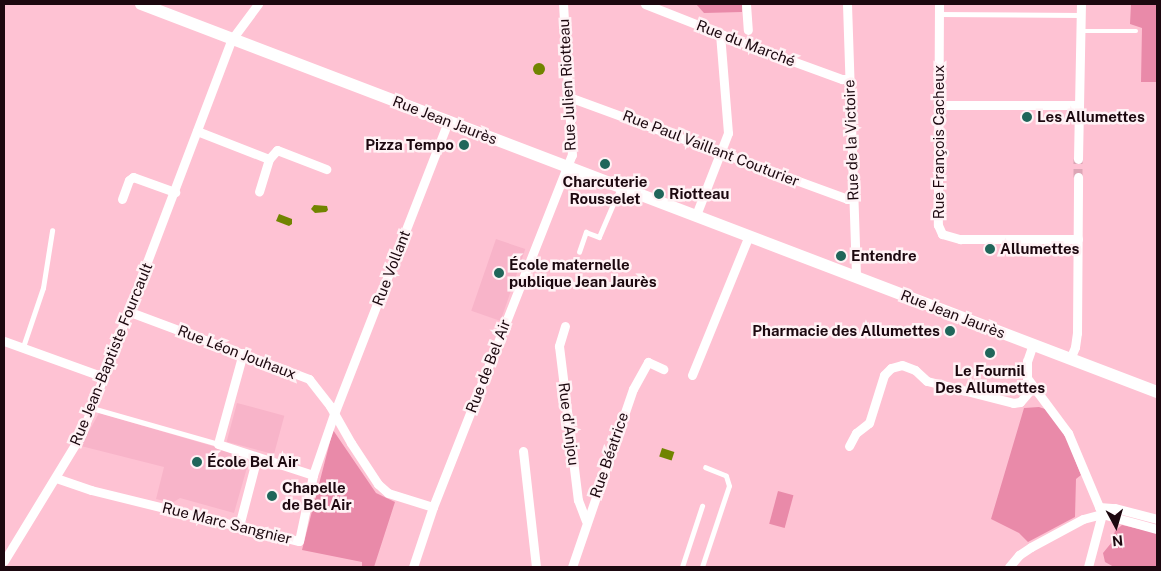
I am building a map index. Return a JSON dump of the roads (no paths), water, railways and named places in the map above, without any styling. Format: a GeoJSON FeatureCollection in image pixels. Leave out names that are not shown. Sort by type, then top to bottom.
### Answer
{"type":"FeatureCollection","features":[{"type":"Feature","properties":{"kind":"main road","name":"Rue Jean Jaurès"},"geometry":{"type":"LineString","coordinates":[[141,4],[1157,392]]}},
{"type":"Feature","properties":{"kind":"street","name":"Rue Jean-Baptiste Fourcault"},"geometry":{"type":"LineString","coordinates":[[4,561],[82,433],[130,312],[232,40],[258,4]]}},
{"type":"Feature","properties":{"kind":"street","name":"Rue Julien Riotteau"},"geometry":{"type":"LineString","coordinates":[[563,4],[572,155],[566,165]]}},
{"type":"Feature","properties":{"kind":"street","name":"Rue du Marché"},"geometry":{"type":"LineString","coordinates":[[645,4],[720,34],[842,79],[848,79]]}},
{"type":"Feature","properties":{"kind":"street"},"geometry":{"type":"LineString","coordinates":[[746,4],[748,30]]}},
{"type":"Feature","properties":{"kind":"street","name":"Rue de la Victoire"},"geometry":{"type":"LineString","coordinates":[[847,4],[856,277]]}},
{"type":"Feature","properties":{"kind":"street","name":"Rue François Cacheux"},"geometry":{"type":"LineString","coordinates":[[939,4],[938,225],[942,234],[960,239],[1078,239]]}},
{"type":"Feature","properties":{"kind":"street"},"geometry":{"type":"LineString","coordinates":[[1078,159],[1081,4]]}},
{"type":"Feature","properties":{"kind":"street"},"geometry":{"type":"LineString","coordinates":[[696,215],[728,133],[720,34]]}},
{"type":"Feature","properties":{"kind":"street","name":"Rue Paul Vaillant Couturier"},"geometry":{"type":"LineString","coordinates":[[569,97],[852,199]]}},
{"type":"Feature","properties":{"kind":"street"},"geometry":{"type":"LineString","coordinates":[[939,105],[1078,105]]}},
{"type":"Feature","properties":{"kind":"street","name":"Rue Vollant"},"geometry":{"type":"LineString","coordinates":[[334,414],[448,121]]}},
{"type":"Feature","properties":{"kind":"street"},"geometry":{"type":"LineString","coordinates":[[198,131],[269,159]]}},
{"type":"Feature","properties":{"kind":"street"},"geometry":{"type":"LineString","coordinates":[[259,192],[269,159],[277,150],[326,169]]}},
{"type":"Feature","properties":{"kind":"street","name":"Rue de Bel Air"},"geometry":{"type":"LineString","coordinates":[[413,567],[433,506],[566,165]]}},
{"type":"Feature","properties":{"kind":"street"},"geometry":{"type":"LineString","coordinates":[[122,199],[129,180],[133,177],[175,192]]}},
{"type":"Feature","properties":{"kind":"street"},"geometry":{"type":"LineString","coordinates":[[1070,359],[1075,347],[1076,333],[1078,177]]}},
{"type":"Feature","properties":{"kind":"street"},"geometry":{"type":"LineString","coordinates":[[692,375],[749,236]]}},
{"type":"Feature","properties":{"kind":"street","name":"Rue Léon Jouhaux"},"geometry":{"type":"LineString","coordinates":[[130,312],[310,379],[330,406],[373,476],[388,493],[433,506]]}},
{"type":"Feature","properties":{"kind":"street","name":"Rue d'Anjou"},"geometry":{"type":"LineString","coordinates":[[565,326],[559,346],[578,500],[586,521]]}},
{"type":"Feature","properties":{"kind":"street"},"geometry":{"type":"LineString","coordinates":[[4,341],[104,377]]}},
{"type":"Feature","properties":{"kind":"street"},"geometry":{"type":"LineString","coordinates":[[1032,344],[1025,370],[1027,378],[1068,433],[1100,510],[1090,567]]}},
{"type":"Feature","properties":{"kind":"street"},"geometry":{"type":"LineString","coordinates":[[243,353],[218,444],[313,475]]}},
{"type":"Feature","properties":{"kind":"street","name":"Rue Béatrice"},"geometry":{"type":"LineString","coordinates":[[572,567],[586,521],[633,389],[648,362],[663,369]]}},
{"type":"Feature","properties":{"kind":"street"},"geometry":{"type":"LineString","coordinates":[[849,446],[856,433],[869,423],[884,375],[891,368],[902,365],[915,370],[926,381],[1013,403],[1020,402],[1033,388]]}},
{"type":"Feature","properties":{"kind":"street","name":"Rue Marc Sangnier"},"geometry":{"type":"LineString","coordinates":[[56,478],[91,490],[299,541],[313,475],[334,414]]}},
{"type":"Feature","properties":{"kind":"street"},"geometry":{"type":"LineString","coordinates":[[523,451],[536,567]]}},
{"type":"Feature","properties":{"kind":"street"},"geometry":{"type":"LineString","coordinates":[[239,526],[257,457]]}},
{"type":"Feature","properties":{"kind":"street"},"geometry":{"type":"LineString","coordinates":[[1008,567],[1019,555],[1031,547],[1100,510],[1115,508],[1157,519]]}},
{"type":"Feature","properties":{"kind":"street"},"geometry":{"type":"LineString","coordinates":[[1100,510],[1157,529]]}},
{"type":"Feature","properties":{"kind":"lane"},"geometry":{"type":"LineString","coordinates":[[939,14],[1080,15]]}},
{"type":"Feature","properties":{"kind":"lane"},"geometry":{"type":"LineString","coordinates":[[1080,31],[1136,31]]}},
{"type":"Feature","properties":{"kind":"lane"},"geometry":{"type":"LineString","coordinates":[[579,252],[586,232],[599,237],[620,186]]}},
{"type":"Feature","properties":{"kind":"lane"},"geometry":{"type":"LineString","coordinates":[[22,349],[43,288],[52,231]]}},
{"type":"Feature","properties":{"kind":"lane"},"geometry":{"type":"LineString","coordinates":[[92,408],[218,444]]}},
{"type":"Feature","properties":{"kind":"lane"},"geometry":{"type":"LineString","coordinates":[[702,567],[729,486],[726,476],[706,468]]}},
{"type":"Feature","properties":{"kind":"lane"},"geometry":{"type":"LineString","coordinates":[[682,567],[702,506]]}},
{"type":"Feature","properties":{"kind":"tunnel"},"geometry":{"type":"LineString","coordinates":[[1078,159],[1078,177]]}},
{"type":"Feature","properties":{"kind":"place","name":"Les Allumettes"},"geometry":{"type":"Point","coordinates":[1027,117]}},
{"type":"Feature","properties":{"kind":"place","name":"Pizza Tempo"},"geometry":{"type":"Point","coordinates":[464,145]}},
{"type":"Feature","properties":{"kind":"place","name":"Charcuterie Rousselet"},"geometry":{"type":"Point","coordinates":[605,164]}},
{"type":"Feature","properties":{"kind":"place","name":"Riotteau"},"geometry":{"type":"Point","coordinates":[659,194]}},
{"type":"Feature","properties":{"kind":"place","name":"Allumettes"},"geometry":{"type":"Point","coordinates":[990,249]}},
{"type":"Feature","properties":{"kind":"place","name":"Entendre"},"geometry":{"type":"Point","coordinates":[841,256]}},
{"type":"Feature","properties":{"kind":"place","name":"École maternelle publique Jean Jaurès"},"geometry":{"type":"Point","coordinates":[499,273]}},
{"type":"Feature","properties":{"kind":"place","name":"Pharmacie des Allumettes"},"geometry":{"type":"Point","coordinates":[950,331]}},
{"type":"Feature","properties":{"kind":"place","name":"Le Fournil Des Allumettes"},"geometry":{"type":"Point","coordinates":[990,353]}},
{"type":"Feature","properties":{"kind":"place","name":"École Bel Air"},"geometry":{"type":"Point","coordinates":[197,462]}},
{"type":"Feature","properties":{"kind":"place","name":"Chapelle de Bel Air"},"geometry":{"type":"Point","coordinates":[272,496]}}]}
